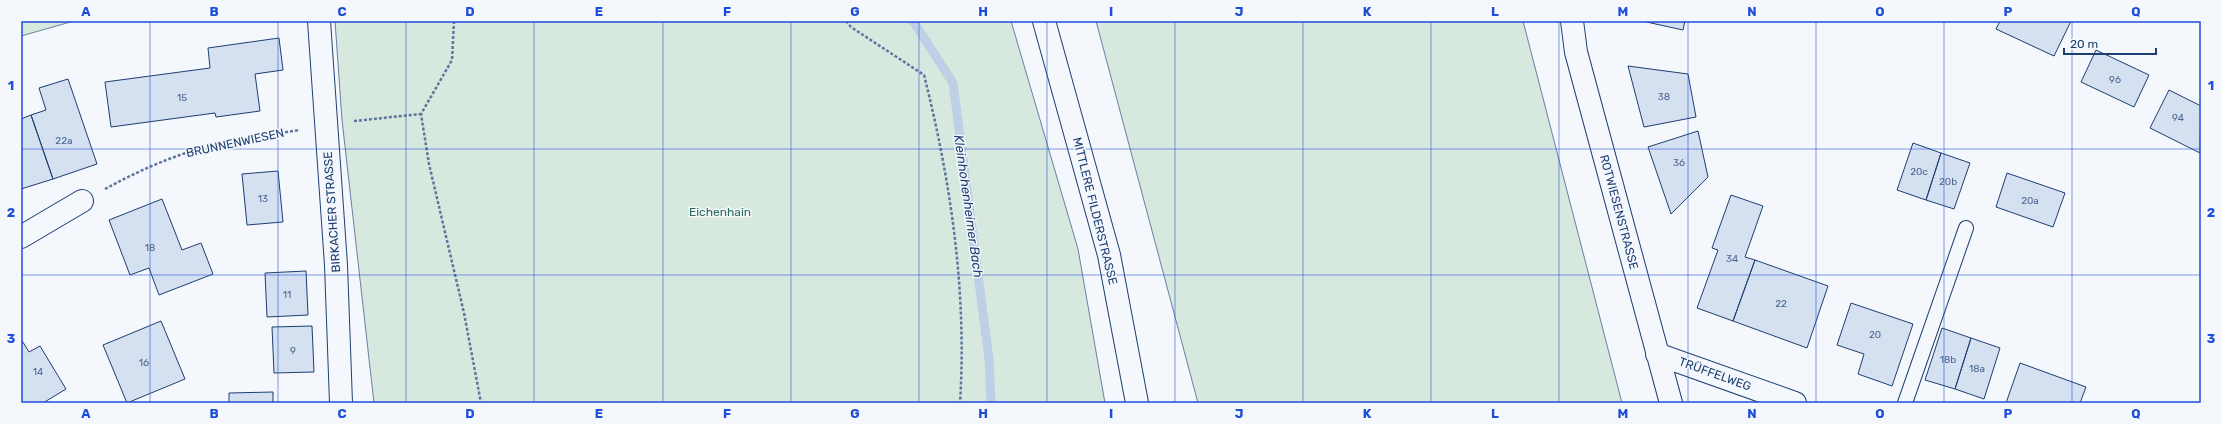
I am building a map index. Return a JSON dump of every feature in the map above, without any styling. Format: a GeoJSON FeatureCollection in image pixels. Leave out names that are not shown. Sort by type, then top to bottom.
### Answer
{"type":"FeatureCollection","features":[{"type":"Feature","properties":{"kind":"street","name":"BIRKACHER STRASSE"},"geometry":{"type":"LineString","coordinates":[[319,21],[325,127],[336,265],[341,403]]}},
{"type":"Feature","properties":{"kind":"street","name":"MITTLERE FILDERSTRASSE"},"geometry":{"type":"LineString","coordinates":[[1044,21],[1109,254],[1137,403]]}},
{"type":"Feature","properties":{"kind":"street","name":"ROTWIESENSTRASSE"},"geometry":{"type":"LineString","coordinates":[[1572,21],[1576,52],[1671,403]]}},
{"type":"Feature","properties":{"kind":"street"},"geometry":{"type":"LineString","coordinates":[[21,237],[82,201]]}},
{"type":"Feature","properties":{"kind":"street","name":"TRÜFFELWEG"},"geometry":{"type":"LineString","coordinates":[[1657,354],[1795,403]]}},
{"type":"Feature","properties":{"kind":"lane"},"geometry":{"type":"LineString","coordinates":[[1905,403],[1966,228]]}},
{"type":"Feature","properties":{"kind":"path"},"geometry":{"type":"LineString","coordinates":[[454,21],[452,60],[421,114],[429,164],[464,313],[481,403]]}},
{"type":"Feature","properties":{"kind":"path"},"geometry":{"type":"LineString","coordinates":[[846,21],[851,27],[924,75],[940,138],[959,261],[962,380],[960,403]]}},
{"type":"Feature","properties":{"kind":"path","name":"BRUNNENWIESEN"},"geometry":{"type":"LineString","coordinates":[[82,201],[129,176],[181,155],[244,139],[325,127],[353,121],[421,114]]}},
{"type":"Feature","properties":{"kind":"green space"},"geometry":{"type":"Polygon","coordinates":[[[21,21],[74,21],[21,36],[21,21]]]}},
{"type":"Feature","properties":{"kind":"green space","name":"Eichenhain"},"geometry":{"type":"Polygon","coordinates":[[[335,21],[1011,21],[1078,249],[1105,403],[374,403],[342,120],[335,21]]]}},
{"type":"Feature","properties":{"kind":"green space"},"geometry":{"type":"Polygon","coordinates":[[[1096,21],[1523,21],[1622,403],[1198,403],[1096,21]]]}},
{"type":"Feature","properties":{"kind":"building"},"geometry":{"type":"Polygon","coordinates":[[[1642,21],[1685,21],[1683,30],[1642,21]]]}},
{"type":"Feature","properties":{"kind":"building"},"geometry":{"type":"Polygon","coordinates":[[[2000,21],[2071,21],[2054,56],[1996,29],[2000,21]]]}},
{"type":"Feature","properties":{"kind":"building"},"geometry":{"type":"Polygon","coordinates":[[[279,38],[283,70],[255,74],[260,111],[216,117],[215,113],[111,127],[105,82],[210,68],[208,48],[279,38]]]}},
{"type":"Feature","properties":{"kind":"building"},"geometry":{"type":"Polygon","coordinates":[[[2096,50],[2149,75],[2134,107],[2081,82],[2096,50]]]}},
{"type":"Feature","properties":{"kind":"building"},"geometry":{"type":"Polygon","coordinates":[[[1628,66],[1688,74],[1696,117],[1644,127],[1628,66]]]}},
{"type":"Feature","properties":{"kind":"building"},"geometry":{"type":"Polygon","coordinates":[[[68,79],[97,164],[53,179],[31,115],[46,110],[39,88],[68,79]]]}},
{"type":"Feature","properties":{"kind":"building"},"geometry":{"type":"Polygon","coordinates":[[[2169,90],[2201,106],[2200,153],[2150,128],[2169,90]]]}},
{"type":"Feature","properties":{"kind":"building"},"geometry":{"type":"Polygon","coordinates":[[[31,115],[53,179],[21,189],[21,119],[31,115]]]}},
{"type":"Feature","properties":{"kind":"building"},"geometry":{"type":"Polygon","coordinates":[[[1698,131],[1708,177],[1671,214],[1648,147],[1698,131]]]}},
{"type":"Feature","properties":{"kind":"building"},"geometry":{"type":"Polygon","coordinates":[[[1913,143],[1941,153],[1926,200],[1897,190],[1913,143]]]}},
{"type":"Feature","properties":{"kind":"building"},"geometry":{"type":"Polygon","coordinates":[[[1941,153],[1970,163],[1954,209],[1926,200],[1941,153]]]}},
{"type":"Feature","properties":{"kind":"building"},"geometry":{"type":"Polygon","coordinates":[[[278,171],[283,222],[247,225],[242,174],[278,171]]]}},
{"type":"Feature","properties":{"kind":"building"},"geometry":{"type":"Polygon","coordinates":[[[2007,173],[2065,193],[2053,227],[1996,207],[2007,173]]]}},
{"type":"Feature","properties":{"kind":"building"},"geometry":{"type":"Polygon","coordinates":[[[1731,195],[1763,206],[1745,257],[1755,260],[1733,321],[1697,308],[1718,250],[1712,248],[1731,195]]]}},
{"type":"Feature","properties":{"kind":"building"},"geometry":{"type":"Polygon","coordinates":[[[162,199],[182,250],[201,243],[213,274],[159,295],[149,268],[130,275],[109,220],[162,199]]]}},
{"type":"Feature","properties":{"kind":"building"},"geometry":{"type":"Polygon","coordinates":[[[1755,260],[1828,286],[1807,348],[1733,321],[1755,260]]]}},
{"type":"Feature","properties":{"kind":"building"},"geometry":{"type":"Polygon","coordinates":[[[306,271],[308,315],[267,317],[265,273],[306,271]]]}},
{"type":"Feature","properties":{"kind":"building"},"geometry":{"type":"Polygon","coordinates":[[[1851,303],[1913,324],[1892,386],[1858,374],[1864,354],[1837,345],[1851,303]]]}},
{"type":"Feature","properties":{"kind":"building"},"geometry":{"type":"Polygon","coordinates":[[[161,321],[185,379],[127,403],[103,345],[161,321]]]}},
{"type":"Feature","properties":{"kind":"building"},"geometry":{"type":"Polygon","coordinates":[[[312,326],[314,372],[274,373],[272,327],[312,326]]]}},
{"type":"Feature","properties":{"kind":"building"},"geometry":{"type":"Polygon","coordinates":[[[1942,328],[1971,338],[1955,389],[1925,380],[1942,328]]]}},
{"type":"Feature","properties":{"kind":"building"},"geometry":{"type":"Polygon","coordinates":[[[1971,338],[2000,348],[1984,399],[1955,389],[1971,338]]]}},
{"type":"Feature","properties":{"kind":"building"},"geometry":{"type":"Polygon","coordinates":[[[21,339],[29,352],[40,346],[66,389],[43,403],[21,403],[21,339]]]}},
{"type":"Feature","properties":{"kind":"building"},"geometry":{"type":"Polygon","coordinates":[[[2020,363],[2086,387],[2080,403],[2006,403],[2020,363]]]}},
{"type":"Feature","properties":{"kind":"building"},"geometry":{"type":"Polygon","coordinates":[[[273,392],[273,403],[229,403],[229,393],[273,392]]]}},
{"type":"Feature","properties":{"kind":"waterway","name":"Kleinhohenheimer Bach"},"geometry":{"type":"LineString","coordinates":[[913,21],[953,83],[989,359],[991,403]]}}]}
